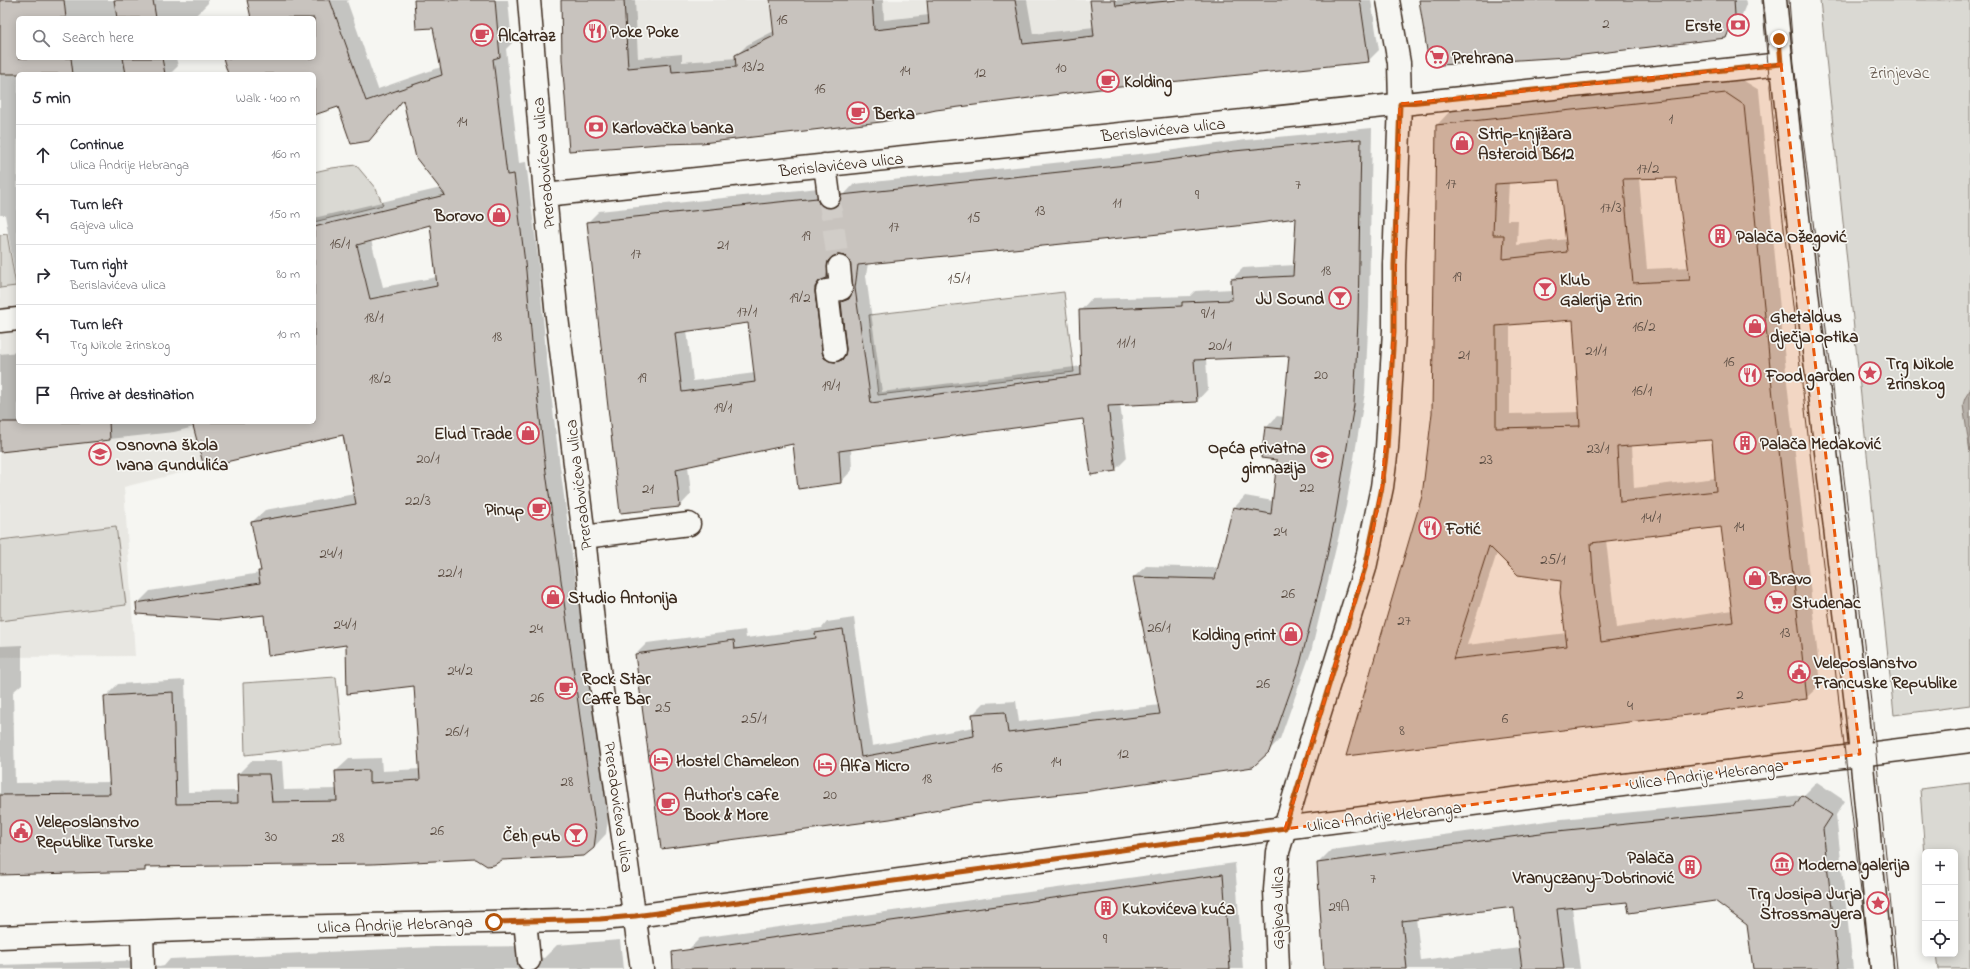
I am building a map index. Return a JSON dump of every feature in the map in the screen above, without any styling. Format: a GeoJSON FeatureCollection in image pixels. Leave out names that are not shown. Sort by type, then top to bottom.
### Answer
{"type":"FeatureCollection","features":[{"type":"Feature","properties":{"kind":"street","name":"Preradovićeva ulica"},"geometry":{"type":"LineString","coordinates":[[529,0],[545,195],[557,317],[596,649],[642,969]]}},
{"type":"Feature","properties":{"kind":"street","name":"Gajeva ulica"},"geometry":{"type":"LineString","coordinates":[[1278,969],[1275,917],[1275,869],[1285,828],[1365,568],[1382,487],[1387,448],[1394,338],[1394,265],[1400,104],[1399,63],[1388,0]]}},
{"type":"Feature","properties":{"kind":"street"},"geometry":{"type":"LineString","coordinates":[[1775,0],[1781,64],[1856,704],[1882,969]]}},
{"type":"Feature","properties":{"kind":"street","name":"Berislavićeva ulica"},"geometry":{"type":"LineString","coordinates":[[545,195],[1781,64]]}},
{"type":"Feature","properties":{"kind":"street"},"geometry":{"type":"LineString","coordinates":[[825,165],[829,196]]}},
{"type":"Feature","properties":{"kind":"street"},"geometry":{"type":"LineString","coordinates":[[834,350],[828,291],[841,288],[839,267]]}},
{"type":"Feature","properties":{"kind":"street"},"geometry":{"type":"LineString","coordinates":[[0,321],[16,319]]}},
{"type":"Feature","properties":{"kind":"street"},"geometry":{"type":"LineString","coordinates":[[584,537],[688,524]]}},
{"type":"Feature","properties":{"kind":"street","name":"Ulica Andrije Hebranga"},"geometry":{"type":"LineString","coordinates":[[0,937],[600,919],[635,916],[1285,828],[1970,741]]}},
{"type":"Feature","properties":{"kind":"street"},"geometry":{"type":"LineString","coordinates":[[526,921],[529,960]]}},
{"type":"Feature","properties":{"kind":"street"},"geometry":{"type":"LineString","coordinates":[[142,932],[143,969]]}},
{"type":"Feature","properties":{"kind":"highlighted area"},"geometry":{"type":"Polygon","coordinates":[[[1781,64],[1860,754],[1285,829],[1365,568],[1382,487],[1394,331],[1400,104],[1781,64]]]}},
{"type":"Feature","properties":{"kind":"shaded area"},"geometry":{"type":"Polygon","coordinates":[[[561,0],[1360,0],[1369,62],[1100,89],[936,110],[881,122],[702,143],[661,144],[569,151],[562,59],[561,0]]]}},
{"type":"Feature","properties":{"kind":"shaded area","name":"Osnovna škola Ivana Gundulića"},"geometry":{"type":"Polygon","coordinates":[[[7,234],[16,285],[16,424],[199,424],[197,441],[204,467],[124,487],[135,656],[0,657],[0,235],[7,234]]]}},
{"type":"Feature","properties":{"kind":"shaded area"},"geometry":{"type":"Polygon","coordinates":[[[1970,390],[1970,452],[1963,405],[1970,390]]]}},
{"type":"Feature","properties":{"kind":"green space","name":"Zrinjevac"},"geometry":{"type":"Polygon","coordinates":[[[1820,0],[1970,0],[1970,705],[1894,715],[1820,0]]]}},
{"type":"Feature","properties":{"kind":"green space"},"geometry":{"type":"Polygon","coordinates":[[[356,165],[376,189],[383,205],[316,222],[316,172],[356,165]]]}},
{"type":"Feature","properties":{"kind":"green space"},"geometry":{"type":"Polygon","coordinates":[[[7,234],[16,286],[0,288],[0,235],[7,234]]]}},
{"type":"Feature","properties":{"kind":"green space"},"geometry":{"type":"Polygon","coordinates":[[[1064,292],[1074,372],[878,395],[869,315],[1064,292]]]}},
{"type":"Feature","properties":{"kind":"green space"},"geometry":{"type":"Polygon","coordinates":[[[116,526],[126,605],[0,621],[0,540],[116,526]]]}},
{"type":"Feature","properties":{"kind":"green space"},"geometry":{"type":"Polygon","coordinates":[[[336,677],[343,744],[245,755],[243,683],[336,677]]]}},
{"type":"Feature","properties":{"kind":"green space"},"geometry":{"type":"Polygon","coordinates":[[[1970,783],[1970,969],[1938,969],[1936,957],[1958,957],[1958,849],[1925,849],[1920,789],[1970,783]]]}},
{"type":"Feature","properties":{"kind":"building"},"geometry":{"type":"Polygon","coordinates":[[[0,0],[64,0],[66,16],[16,16],[16,60],[71,60],[73,72],[16,72],[16,74],[0,74],[0,0]]]}},
{"type":"Feature","properties":{"kind":"building"},"geometry":{"type":"Polygon","coordinates":[[[114,0],[153,0],[156,16],[117,16],[114,0]]]}},
{"type":"Feature","properties":{"kind":"building"},"geometry":{"type":"Polygon","coordinates":[[[247,0],[330,0],[366,101],[442,75],[433,28],[416,29],[414,0],[495,0],[500,57],[493,59],[507,175],[514,174],[526,271],[534,366],[546,472],[596,832],[594,848],[584,856],[502,860],[494,865],[487,866],[476,859],[372,864],[145,867],[145,871],[0,875],[0,795],[110,794],[104,696],[173,692],[176,804],[238,803],[237,774],[269,774],[272,802],[337,801],[335,771],[369,770],[369,783],[420,780],[414,686],[347,694],[346,645],[268,656],[264,615],[223,620],[137,614],[136,603],[260,583],[258,571],[261,571],[251,522],[356,504],[343,435],[204,467],[193,424],[316,424],[316,227],[445,195],[416,158],[403,100],[369,141],[351,144],[338,107],[316,114],[316,72],[227,72],[224,60],[316,60],[316,16],[251,16],[247,0]],[[430,225],[357,245],[370,299],[437,286],[430,225]]]}},
{"type":"Feature","properties":{"kind":"building"},"geometry":{"type":"Polygon","coordinates":[[[561,0],[624,0],[628,68],[671,64],[672,72],[736,67],[735,55],[774,36],[770,0],[872,0],[874,30],[929,24],[927,0],[1015,0],[1023,44],[1094,36],[1090,0],[1115,0],[1116,6],[1178,0],[1360,0],[1369,62],[1100,89],[936,110],[881,122],[702,143],[661,144],[569,151],[562,59],[561,0]]]}},
{"type":"Feature","properties":{"kind":"building"},"geometry":{"type":"Polygon","coordinates":[[[1419,0],[1734,0],[1735,15],[1726,38],[1566,57],[1440,65],[1428,57],[1419,0]]]}},
{"type":"Feature","properties":{"kind":"building"},"geometry":{"type":"Polygon","coordinates":[[[123,60],[162,60],[165,72],[126,72],[123,60]]]}},
{"type":"Feature","properties":{"kind":"building"},"geometry":{"type":"Polygon","coordinates":[[[1726,93],[1744,105],[1773,397],[1807,699],[1680,716],[1346,756],[1422,496],[1432,413],[1436,125],[1726,93]],[[1676,178],[1623,179],[1633,283],[1690,280],[1676,178]],[[1559,180],[1495,184],[1493,235],[1504,235],[1503,259],[1567,252],[1559,180]],[[1573,320],[1496,326],[1496,428],[1580,426],[1573,320]],[[1712,440],[1617,447],[1620,502],[1716,491],[1712,440]],[[1721,527],[1591,543],[1594,588],[1601,642],[1733,622],[1721,527]],[[1489,546],[1453,659],[1567,646],[1560,593],[1561,581],[1518,575],[1489,546]]]}},
{"type":"Feature","properties":{"kind":"building"},"geometry":{"type":"Polygon","coordinates":[[[1361,139],[1358,320],[1354,405],[1335,518],[1324,570],[1300,664],[1269,752],[1253,767],[1090,791],[972,804],[890,819],[661,849],[635,654],[734,640],[735,649],[816,638],[815,633],[843,629],[861,757],[974,736],[972,714],[1005,712],[1008,733],[1160,714],[1133,577],[1215,579],[1233,507],[1271,514],[1277,460],[1261,458],[1265,427],[1282,429],[1289,356],[1194,360],[1197,402],[1108,406],[1116,471],[1091,475],[1083,419],[839,451],[841,483],[798,489],[793,444],[676,469],[680,507],[620,513],[587,222],[817,198],[819,204],[825,208],[830,208],[837,206],[841,195],[1155,162],[1234,151],[1361,139]],[[1296,218],[1237,226],[858,265],[855,288],[871,403],[1081,375],[1079,310],[1182,306],[1182,302],[1232,300],[1231,279],[1293,276],[1296,218]],[[838,255],[832,257],[828,261],[827,278],[819,281],[815,287],[822,352],[824,358],[835,362],[842,360],[846,349],[841,302],[849,299],[853,288],[849,260],[845,256],[838,255]],[[748,323],[675,333],[682,392],[755,382],[748,323]]]}},
{"type":"Feature","properties":{"kind":"building"},"geometry":{"type":"Polygon","coordinates":[[[0,422],[16,422],[16,424],[109,424],[110,440],[0,452],[0,422]]]}},
{"type":"Feature","properties":{"kind":"building"},"geometry":{"type":"Polygon","coordinates":[[[1802,795],[1832,815],[1823,829],[1839,969],[1753,969],[1747,925],[1715,901],[1629,913],[1627,902],[1557,909],[1564,969],[1522,969],[1514,907],[1402,921],[1407,969],[1324,969],[1317,863],[1548,832],[1794,807],[1802,795]]]}},
{"type":"Feature","properties":{"kind":"building","name":"Kukovićeva kuća"},"geometry":{"type":"Polygon","coordinates":[[[1223,874],[1230,969],[673,969],[672,952],[1223,874]]]}},
{"type":"Feature","properties":{"kind":"tunnel"},"geometry":{"type":"LineString","coordinates":[[829,196],[839,267]]}},
{"type":"Feature","properties":{"kind":"tram line"},"geometry":{"type":"LineString","coordinates":[[1762,0],[1780,194],[1870,969]]}},
{"type":"Feature","properties":{"kind":"tram line"},"geometry":{"type":"LineString","coordinates":[[1789,0],[1794,64],[1871,702],[1897,969]]}},
{"type":"Feature","properties":{"kind":"place","name":"Erste"},"geometry":{"type":"Point","coordinates":[1738,25]}},
{"type":"Feature","properties":{"kind":"place","name":"Poke Poke"},"geometry":{"type":"Point","coordinates":[595,31]}},
{"type":"Feature","properties":{"kind":"place","name":"Alcatraz"},"geometry":{"type":"Point","coordinates":[482,35]}},
{"type":"Feature","properties":{"kind":"place","name":"Prehrana"},"geometry":{"type":"Point","coordinates":[1437,57]}},
{"type":"Feature","properties":{"kind":"place","name":"Kolding"},"geometry":{"type":"Point","coordinates":[1108,81]}},
{"type":"Feature","properties":{"kind":"place","name":"Berka"},"geometry":{"type":"Point","coordinates":[858,113]}},
{"type":"Feature","properties":{"kind":"place","name":"Karlovačka banka"},"geometry":{"type":"Point","coordinates":[596,127]}},
{"type":"Feature","properties":{"kind":"place","name":"Strip-knjižara Asteroid B612"},"geometry":{"type":"Point","coordinates":[1462,143]}},
{"type":"Feature","properties":{"kind":"place","name":"Borovo"},"geometry":{"type":"Point","coordinates":[499,215]}},
{"type":"Feature","properties":{"kind":"place","name":"Palača Ožegović"},"geometry":{"type":"Point","coordinates":[1720,236]}},
{"type":"Feature","properties":{"kind":"place","name":"Klub Galerija Zrin"},"geometry":{"type":"Point","coordinates":[1545,289]}},
{"type":"Feature","properties":{"kind":"place","name":"JJ Sound"},"geometry":{"type":"Point","coordinates":[1340,298]}},
{"type":"Feature","properties":{"kind":"place","name":"Ghetaldus dječja optika"},"geometry":{"type":"Point","coordinates":[1755,326]}},
{"type":"Feature","properties":{"kind":"place","name":"Trg Nikole Zrinskog"},"geometry":{"type":"Point","coordinates":[1870,373]}},
{"type":"Feature","properties":{"kind":"place","name":"Food garden"},"geometry":{"type":"Point","coordinates":[1750,375]}},
{"type":"Feature","properties":{"kind":"place","name":"Elud Trade"},"geometry":{"type":"Point","coordinates":[528,433]}},
{"type":"Feature","properties":{"kind":"place","name":"Palača Medaković"},"geometry":{"type":"Point","coordinates":[1745,443]}},
{"type":"Feature","properties":{"kind":"place","name":"Osnovna škola Ivana Gundulića"},"geometry":{"type":"Point","coordinates":[100,454]}},
{"type":"Feature","properties":{"kind":"place","name":"Opća privatna gimnazija"},"geometry":{"type":"Point","coordinates":[1322,457]}},
{"type":"Feature","properties":{"kind":"place","name":"Pinup"},"geometry":{"type":"Point","coordinates":[539,509]}},
{"type":"Feature","properties":{"kind":"place","name":"Fotić"},"geometry":{"type":"Point","coordinates":[1430,528]}},
{"type":"Feature","properties":{"kind":"place","name":"Bravo"},"geometry":{"type":"Point","coordinates":[1755,578]}},
{"type":"Feature","properties":{"kind":"place","name":"Studio Antonija"},"geometry":{"type":"Point","coordinates":[553,597]}},
{"type":"Feature","properties":{"kind":"place","name":"Studenac"},"geometry":{"type":"Point","coordinates":[1776,602]}},
{"type":"Feature","properties":{"kind":"place","name":"Kolding print"},"geometry":{"type":"Point","coordinates":[1291,634]}},
{"type":"Feature","properties":{"kind":"place","name":"Veleposlanstvo Francuske Republike"},"geometry":{"type":"Point","coordinates":[1799,672]}},
{"type":"Feature","properties":{"kind":"place","name":"Rock Star Caffe Bar"},"geometry":{"type":"Point","coordinates":[566,688]}},
{"type":"Feature","properties":{"kind":"place","name":"Hostel Chameleon"},"geometry":{"type":"Point","coordinates":[661,760]}},
{"type":"Feature","properties":{"kind":"place","name":"Alfa Micro"},"geometry":{"type":"Point","coordinates":[825,765]}},
{"type":"Feature","properties":{"kind":"place","name":"Author's cafe Book & More"},"geometry":{"type":"Point","coordinates":[668,804]}},
{"type":"Feature","properties":{"kind":"place","name":"Veleposlanstvo Republike Turske"},"geometry":{"type":"Point","coordinates":[21,831]}},
{"type":"Feature","properties":{"kind":"place","name":"Čeh pub"},"geometry":{"type":"Point","coordinates":[576,835]}},
{"type":"Feature","properties":{"kind":"place","name":"Moderna galerija"},"geometry":{"type":"Point","coordinates":[1782,864]}},
{"type":"Feature","properties":{"kind":"place","name":"Palača Vranyczany-Dobrinović"},"geometry":{"type":"Point","coordinates":[1690,867]}},
{"type":"Feature","properties":{"kind":"place","name":"Trg Josipa Jurja Strossmayera"},"geometry":{"type":"Point","coordinates":[1878,903]}},
{"type":"Feature","properties":{"kind":"place","name":"Kukovićeva kuća"},"geometry":{"type":"Point","coordinates":[1106,908]}},
{"type":"Feature","properties":{"kind":"route"},"geometry":{"type":"LineString","coordinates":[[494,922],[600,919],[635,916],[1285,828],[1365,568],[1382,487],[1387,448],[1394,331],[1394,265],[1400,104],[1748,66],[1781,64],[1779,39]]}}]}
